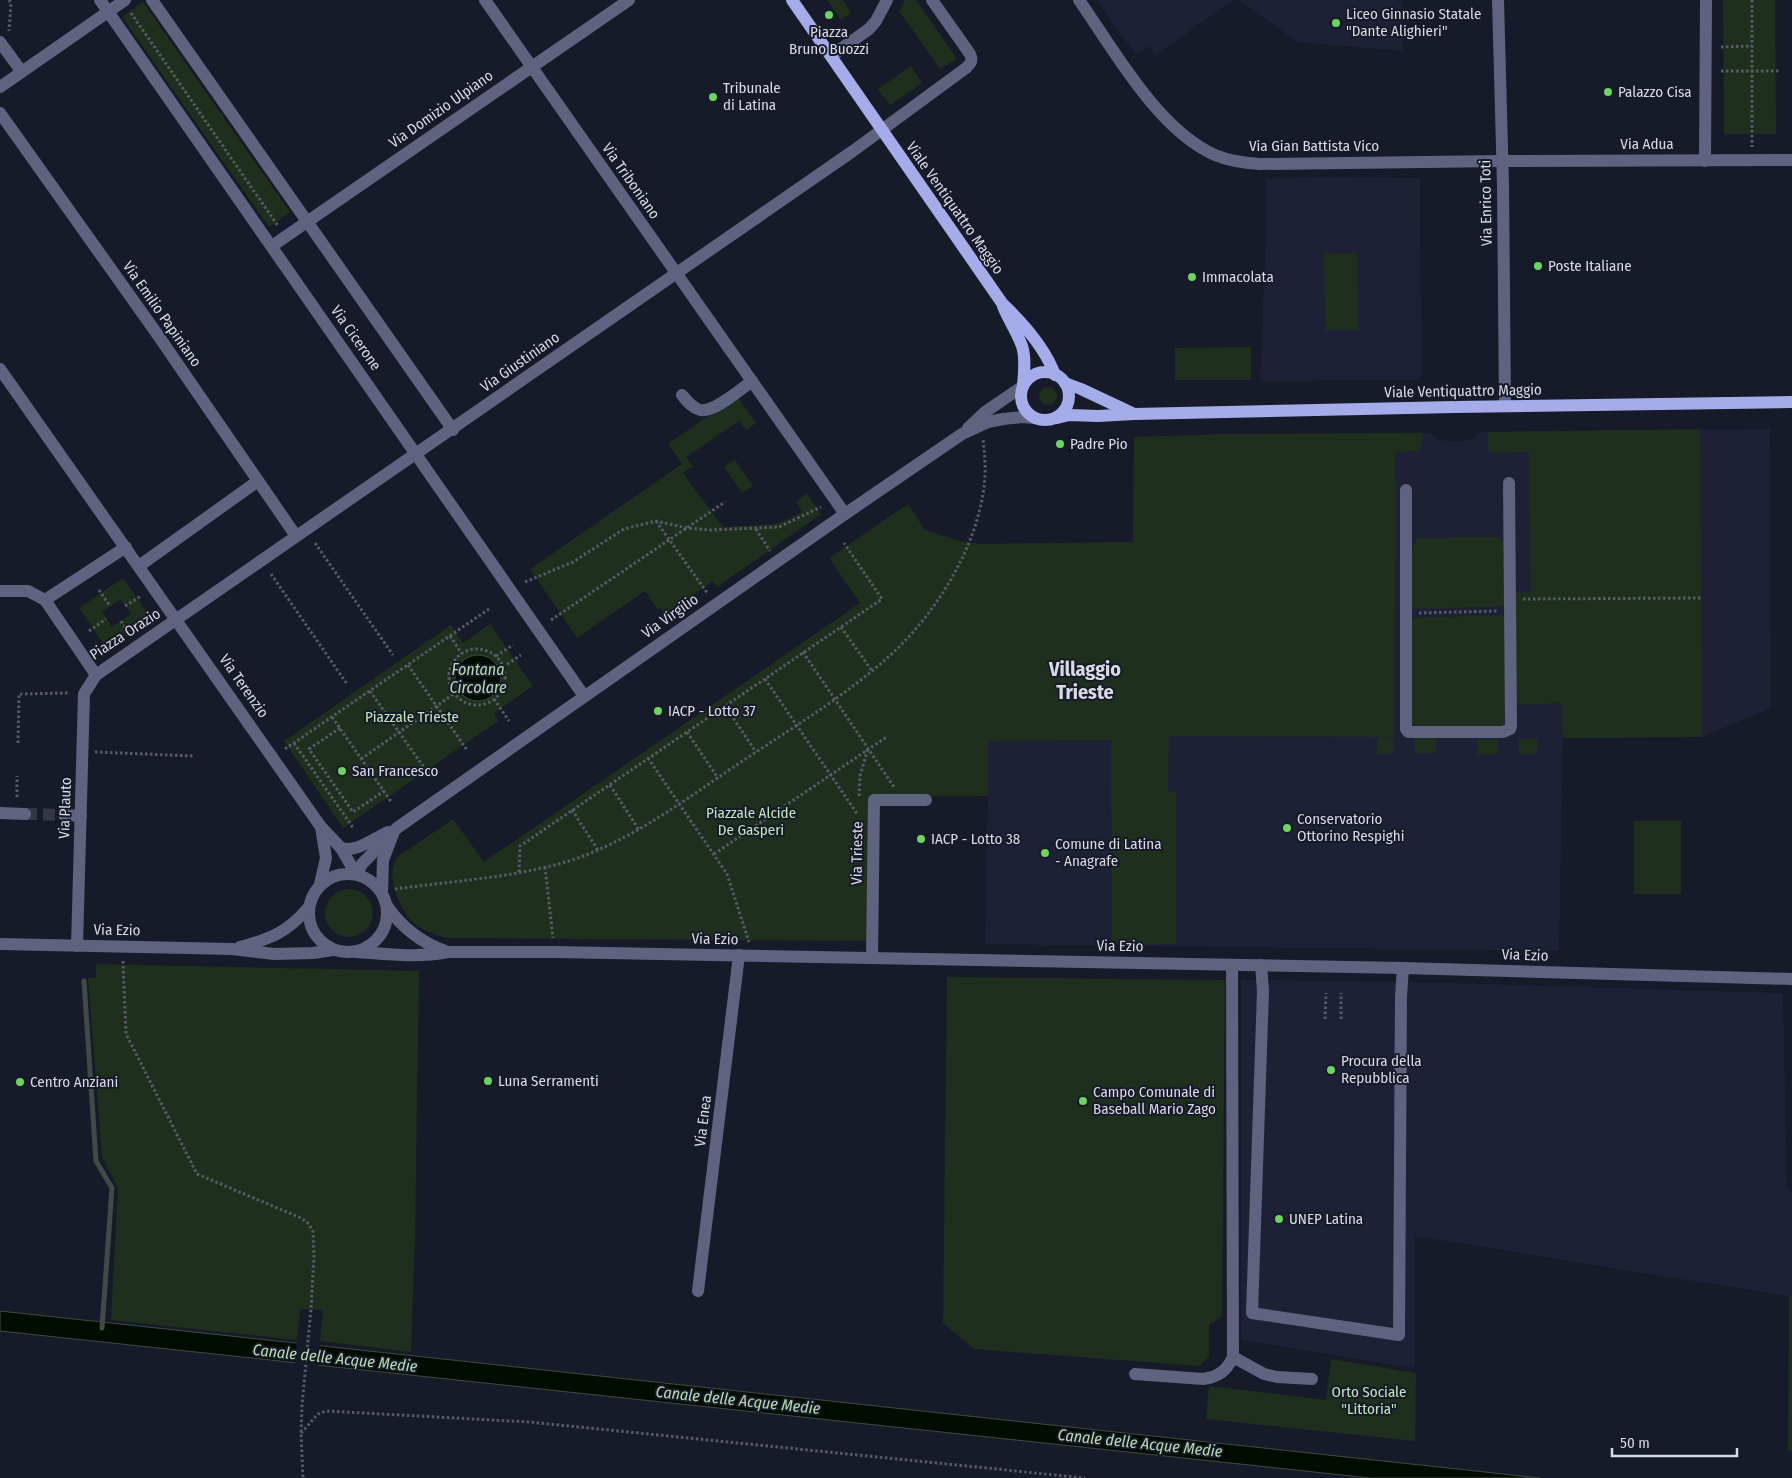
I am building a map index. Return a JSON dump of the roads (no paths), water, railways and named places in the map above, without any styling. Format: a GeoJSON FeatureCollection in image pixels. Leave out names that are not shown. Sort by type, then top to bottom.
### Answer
{"type":"FeatureCollection","features":[{"type":"Feature","properties":{"kind":"main road"},"geometry":{"type":"LineString","coordinates":[[792,0],[882,131]]}},
{"type":"Feature","properties":{"kind":"main road","name":"Viale Ventiquattro Maggio"},"geometry":{"type":"LineString","coordinates":[[882,131],[1002,303]]}},
{"type":"Feature","properties":{"kind":"main road"},"geometry":{"type":"LineString","coordinates":[[1002,303],[1017,318],[1050,361],[1068,390],[1069,398],[1063,412],[1057,418],[1042,420],[1034,418],[1028,414],[1021,400],[1024,358],[1022,346],[1009,322],[1002,303]]}},
{"type":"Feature","properties":{"kind":"main road"},"geometry":{"type":"LineString","coordinates":[[1023,386],[1033,375],[1048,372],[1134,414]]}},
{"type":"Feature","properties":{"kind":"main road","name":"Viale Ventiquattro Maggio"},"geometry":{"type":"LineString","coordinates":[[1057,418],[1069,415],[1098,416],[1505,406],[1792,402]]}},
{"type":"Feature","properties":{"kind":"street","name":"Via Cicerone"},"geometry":{"type":"LineString","coordinates":[[100,0],[584,696]]}},
{"type":"Feature","properties":{"kind":"street","name":"Via Cicerone"},"geometry":{"type":"LineString","coordinates":[[152,0],[453,430]]}},
{"type":"Feature","properties":{"kind":"street","name":"Via Triboniano"},"geometry":{"type":"LineString","coordinates":[[485,0],[845,514]]}},
{"type":"Feature","properties":{"kind":"street","name":"Via Domizio Ulpiano"},"geometry":{"type":"LineString","coordinates":[[272,246],[629,0]]}},
{"type":"Feature","properties":{"kind":"street"},"geometry":{"type":"LineString","coordinates":[[882,131],[970,63],[972,58],[932,0]]}},
{"type":"Feature","properties":{"kind":"street","name":"Via Gian Battista Vico"},"geometry":{"type":"LineString","coordinates":[[1079,0],[1146,97],[1176,130],[1196,145],[1215,155],[1237,162],[1260,164],[1502,161]]}},
{"type":"Feature","properties":{"kind":"street","name":"Via Enrico Toti"},"geometry":{"type":"LineString","coordinates":[[1498,0],[1505,406]]}},
{"type":"Feature","properties":{"kind":"street"},"geometry":{"type":"LineString","coordinates":[[1704,160],[1706,0]]}},
{"type":"Feature","properties":{"kind":"street"},"geometry":{"type":"LineString","coordinates":[[0,87],[124,1]]}},
{"type":"Feature","properties":{"kind":"street"},"geometry":{"type":"LineString","coordinates":[[831,56],[869,29],[876,21],[885,1]]}},
{"type":"Feature","properties":{"kind":"street"},"geometry":{"type":"LineString","coordinates":[[4,47],[22,72]]}},
{"type":"Feature","properties":{"kind":"street","name":"Via Emilio Papiniano"},"geometry":{"type":"LineString","coordinates":[[0,113],[144,315],[296,536]]}},
{"type":"Feature","properties":{"kind":"street","name":"Via Giustiniano"},"geometry":{"type":"LineString","coordinates":[[177,619],[453,430],[882,131]]}},
{"type":"Feature","properties":{"kind":"street","name":"Via Adua"},"geometry":{"type":"LineString","coordinates":[[1502,161],[1792,160]]}},
{"type":"Feature","properties":{"kind":"street","name":"Via Terenzio"},"geometry":{"type":"LineString","coordinates":[[0,369],[321,826],[341,848],[356,874]]}},
{"type":"Feature","properties":{"kind":"street"},"geometry":{"type":"LineString","coordinates":[[682,395],[691,406],[701,410],[711,410],[752,381]]}},
{"type":"Feature","properties":{"kind":"street"},"geometry":{"type":"LineString","coordinates":[[962,434],[984,412],[1023,386]]}},
{"type":"Feature","properties":{"kind":"street"},"geometry":{"type":"LineString","coordinates":[[962,434],[988,422],[1023,417],[1034,418]]}},
{"type":"Feature","properties":{"kind":"street","name":"Via Virgilio"},"geometry":{"type":"LineString","coordinates":[[341,848],[356,848],[397,828],[962,434]]}},
{"type":"Feature","properties":{"kind":"street"},"geometry":{"type":"LineString","coordinates":[[139,566],[258,481]]}},
{"type":"Feature","properties":{"kind":"street"},"geometry":{"type":"LineString","coordinates":[[1406,490],[1406,729],[1408,732],[1507,732],[1511,726],[1510,483]]}},
{"type":"Feature","properties":{"kind":"street"},"geometry":{"type":"LineString","coordinates":[[0,591],[28,591],[45,600],[126,547]]}},
{"type":"Feature","properties":{"kind":"street","name":"Piazza Orazio"},"geometry":{"type":"LineString","coordinates":[[45,600],[96,675],[177,619]]}},
{"type":"Feature","properties":{"kind":"street","name":"Via Plauto"},"geometry":{"type":"LineString","coordinates":[[77,946],[84,694],[96,675]]}},
{"type":"Feature","properties":{"kind":"street","name":"Via Trieste"},"geometry":{"type":"LineString","coordinates":[[872,958],[874,800],[926,800]]}},
{"type":"Feature","properties":{"kind":"street"},"geometry":{"type":"LineString","coordinates":[[0,813],[25,814]]}},
{"type":"Feature","properties":{"kind":"street"},"geometry":{"type":"LineString","coordinates":[[64,815],[81,816]]}},
{"type":"Feature","properties":{"kind":"street","name":"Via Terenzio"},"geometry":{"type":"LineString","coordinates":[[320,884],[326,858],[321,826]]}},
{"type":"Feature","properties":{"kind":"street"},"geometry":{"type":"LineString","coordinates":[[387,896],[366,878],[356,874],[337,875],[320,884],[312,895],[308,908],[308,919],[314,933],[324,945],[333,950],[344,953],[356,952],[368,948],[377,940],[384,930],[387,918],[387,896],[381,872],[383,860],[397,828]]}},
{"type":"Feature","properties":{"kind":"street","name":"Via Virgilio"},"geometry":{"type":"LineString","coordinates":[[356,874],[362,864],[397,828]]}},
{"type":"Feature","properties":{"kind":"street","name":"Via Ezio"},"geometry":{"type":"LineString","coordinates":[[387,896],[395,918],[410,933],[433,947],[448,952]]}},
{"type":"Feature","properties":{"kind":"street","name":"Via Ezio"},"geometry":{"type":"LineString","coordinates":[[232,949],[277,935],[296,922],[308,908]]}},
{"type":"Feature","properties":{"kind":"street","name":"Via Ezio"},"geometry":{"type":"LineString","coordinates":[[0,944],[232,949],[274,954],[313,953],[333,950]]}},
{"type":"Feature","properties":{"kind":"street","name":"Via Ezio"},"geometry":{"type":"LineString","coordinates":[[356,952],[425,954],[448,952],[555,952],[739,955],[1404,968],[1792,979]]}},
{"type":"Feature","properties":{"kind":"street","name":"Via Enea"},"geometry":{"type":"LineString","coordinates":[[698,1291],[739,955]]}},
{"type":"Feature","properties":{"kind":"street"},"geometry":{"type":"LineString","coordinates":[[1136,1374],[1213,1378],[1222,1373],[1233,1357],[1232,965]]}},
{"type":"Feature","properties":{"kind":"street"},"geometry":{"type":"LineString","coordinates":[[1261,965],[1263,991],[1252,1313],[1399,1335],[1401,1006],[1404,968]]}},
{"type":"Feature","properties":{"kind":"street"},"geometry":{"type":"LineString","coordinates":[[1233,1357],[1264,1374],[1277,1377],[1312,1379]]}},
{"type":"Feature","properties":{"kind":"water","name":"Fontana Circolare"},"geometry":{"type":"Polygon","coordinates":[[[483,655],[495,661],[500,669],[500,687],[495,695],[487,700],[473,701],[461,695],[456,687],[455,673],[461,661],[469,656],[483,655]]]}},
{"type":"Feature","properties":{"kind":"water","name":"Canale delle Acque Medie"},"geometry":{"type":"Polygon","coordinates":[[[0,1311],[1540,1478],[1370,1478],[0,1331],[0,1311]]]}},
{"type":"Feature","properties":{"kind":"waterway"},"geometry":{"type":"LineString","coordinates":[[84,981],[96,1161],[112,1188],[102,1328]]}},
{"type":"Feature","properties":{"kind":"tunnel"},"geometry":{"type":"LineString","coordinates":[[25,814],[64,815]]}},
{"type":"Feature","properties":{"kind":"place","name":"Piazza Bruno Buozzi"},"geometry":{"type":"Point","coordinates":[829,15]}},
{"type":"Feature","properties":{"kind":"place","name":"Liceo Ginnasio Statale \"Dante Alighieri\""},"geometry":{"type":"Point","coordinates":[1336,23]}},
{"type":"Feature","properties":{"kind":"place","name":"Palazzo Cisa"},"geometry":{"type":"Point","coordinates":[1608,92]}},
{"type":"Feature","properties":{"kind":"place","name":"Tribunale di Latina"},"geometry":{"type":"Point","coordinates":[713,97]}},
{"type":"Feature","properties":{"kind":"place","name":"Poste Italiane"},"geometry":{"type":"Point","coordinates":[1538,266]}},
{"type":"Feature","properties":{"kind":"place","name":"Immacolata"},"geometry":{"type":"Point","coordinates":[1192,277]}},
{"type":"Feature","properties":{"kind":"place","name":"Padre Pio"},"geometry":{"type":"Point","coordinates":[1060,444]}},
{"type":"Feature","properties":{"kind":"place","name":"IACP - Lotto 37"},"geometry":{"type":"Point","coordinates":[658,711]}},
{"type":"Feature","properties":{"kind":"place","name":"San Francesco"},"geometry":{"type":"Point","coordinates":[342,771]}},
{"type":"Feature","properties":{"kind":"place","name":"Conservatorio Ottorino Respighi"},"geometry":{"type":"Point","coordinates":[1287,828]}},
{"type":"Feature","properties":{"kind":"place","name":"IACP - Lotto 38"},"geometry":{"type":"Point","coordinates":[921,839]}},
{"type":"Feature","properties":{"kind":"place","name":"Comune di Latina - Anagrafe"},"geometry":{"type":"Point","coordinates":[1045,853]}},
{"type":"Feature","properties":{"kind":"place","name":"Procura della Repubblica"},"geometry":{"type":"Point","coordinates":[1331,1070]}},
{"type":"Feature","properties":{"kind":"place","name":"Luna Serramenti"},"geometry":{"type":"Point","coordinates":[488,1081]}},
{"type":"Feature","properties":{"kind":"place","name":"Centro Anziani"},"geometry":{"type":"Point","coordinates":[20,1082]}},
{"type":"Feature","properties":{"kind":"place","name":"Campo Comunale di Baseball Mario Zago"},"geometry":{"type":"Point","coordinates":[1083,1101]}},
{"type":"Feature","properties":{"kind":"place","name":"UNEP Latina"},"geometry":{"type":"Point","coordinates":[1279,1219]}},
{"type":"Feature","properties":{"kind":"district","name":"Villaggio Trieste"},"geometry":{"type":"Point","coordinates":[1085,680]}},
{"type":"Feature","properties":{"kind":"park label","name":"Piazzale Trieste"},"geometry":{"type":"Point","coordinates":[412,717]}},
{"type":"Feature","properties":{"kind":"park label","name":"Piazzale Alcide De Gasperi"},"geometry":{"type":"Point","coordinates":[751,822]}},
{"type":"Feature","properties":{"kind":"park label","name":"Orto Sociale \"Littoria\""},"geometry":{"type":"Point","coordinates":[1369,1400]}}]}
